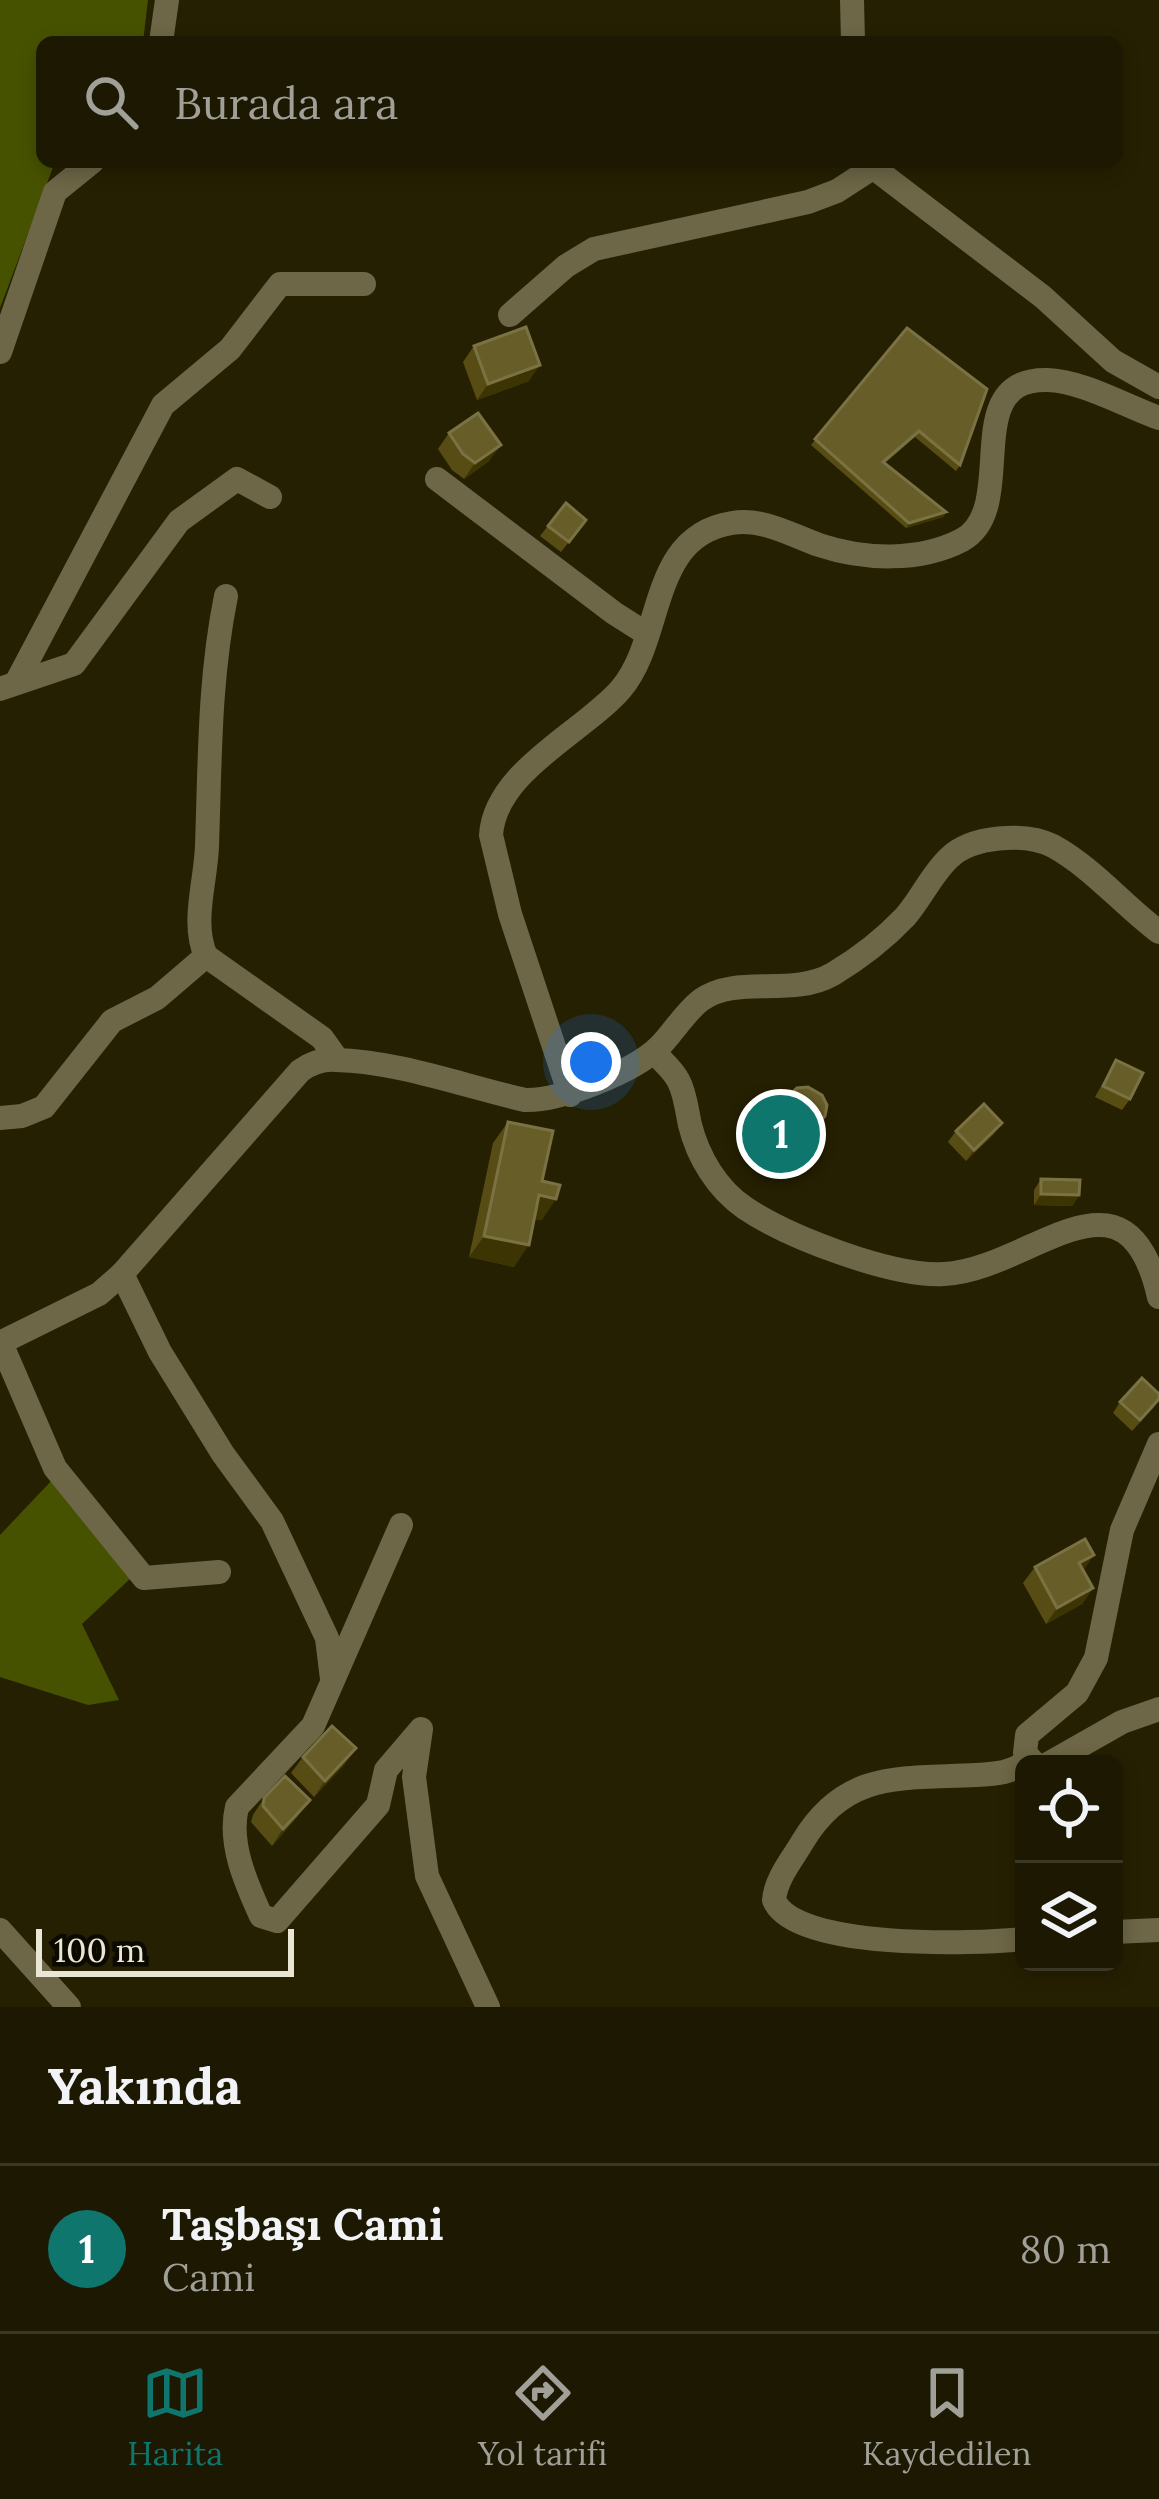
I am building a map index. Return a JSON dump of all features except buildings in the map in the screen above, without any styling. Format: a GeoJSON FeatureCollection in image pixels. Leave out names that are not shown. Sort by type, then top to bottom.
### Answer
{"type":"FeatureCollection","features":[{"type":"Feature","properties":{"kind":"street"},"geometry":{"type":"LineString","coordinates":[[162,36],[167,0]]}},
{"type":"Feature","properties":{"kind":"street"},"geometry":{"type":"LineString","coordinates":[[852,0],[853,36]]}},
{"type":"Feature","properties":{"kind":"street"},"geometry":{"type":"LineString","coordinates":[[0,352],[56,192],[85,168]]}},
{"type":"Feature","properties":{"kind":"street"},"geometry":{"type":"LineString","coordinates":[[510,315],[566,266],[594,249],[808,202],[837,191],[864,168]]}},
{"type":"Feature","properties":{"kind":"street"},"geometry":{"type":"LineString","coordinates":[[872,168],[1043,297],[1113,361],[1159,387]]}},
{"type":"Feature","properties":{"kind":"street"},"geometry":{"type":"LineString","coordinates":[[8,686],[163,405],[230,349],[280,284],[364,284]]}},
{"type":"Feature","properties":{"kind":"street"},"geometry":{"type":"LineString","coordinates":[[570,1095],[510,914],[492,823],[501,799],[564,736],[619,692],[632,674],[674,561],[712,529],[753,522],[848,554],[876,557],[903,556],[959,542],[980,524],[988,508],[994,421],[1013,391],[1032,381],[1061,382],[1159,418]]}},
{"type":"Feature","properties":{"kind":"street"},"geometry":{"type":"LineString","coordinates":[[8,686],[74,664],[179,521],[237,479],[270,497]]}},
{"type":"Feature","properties":{"kind":"street"},"geometry":{"type":"LineString","coordinates":[[437,479],[647,634]]}},
{"type":"Feature","properties":{"kind":"street"},"geometry":{"type":"LineString","coordinates":[[226,596],[211,685],[200,938],[206,956],[322,1038],[337,1059]]}},
{"type":"Feature","properties":{"kind":"street"},"geometry":{"type":"LineString","coordinates":[[219,1572],[144,1578],[55,1468],[1,1343],[99,1294],[122,1274],[300,1071],[337,1059],[525,1100],[549,1101],[570,1095],[654,1052],[700,1000],[750,987],[806,987],[833,974],[906,916],[952,854],[997,838],[1051,845],[1159,932]]}},
{"type":"Feature","properties":{"kind":"street"},"geometry":{"type":"LineString","coordinates":[[0,1118],[44,1107],[112,1022],[157,998],[206,956]]}},
{"type":"Feature","properties":{"kind":"street"},"geometry":{"type":"LineString","coordinates":[[654,1052],[680,1082],[692,1134],[717,1183],[768,1223],[886,1268],[946,1274],[1002,1261],[1082,1226],[1110,1225],[1136,1239],[1159,1297]]}},
{"type":"Feature","properties":{"kind":"street"},"geometry":{"type":"LineString","coordinates":[[122,1274],[160,1352],[223,1454],[272,1521],[327,1638],[332,1682]]}},
{"type":"Feature","properties":{"kind":"street"},"geometry":{"type":"LineString","coordinates":[[1032,1755],[1024,1744],[1028,1736],[1077,1693],[1096,1658],[1122,1530],[1159,1444]]}},
{"type":"Feature","properties":{"kind":"street"},"geometry":{"type":"LineString","coordinates":[[401,1525],[313,1726],[237,1807],[233,1823],[244,1881],[261,1916],[277,1922],[378,1805],[386,1771],[421,1729],[414,1778],[427,1876],[488,2007]]}},
{"type":"Feature","properties":{"kind":"street"},"geometry":{"type":"LineString","coordinates":[[1052,1755],[1159,1709]]}},
{"type":"Feature","properties":{"kind":"street"},"geometry":{"type":"LineString","coordinates":[[1015,1769],[884,1780],[848,1792],[818,1816],[778,1882],[774,1900],[784,1916],[816,1928],[916,1942],[1015,1939]]}},
{"type":"Feature","properties":{"kind":"street"},"geometry":{"type":"LineString","coordinates":[[0,1930],[69,2007]]}},
{"type":"Feature","properties":{"kind":"street"},"geometry":{"type":"LineString","coordinates":[[1123,1932],[1159,1930]]}},
{"type":"Feature","properties":{"kind":"green space"},"geometry":{"type":"Polygon","coordinates":[[[0,0],[148,0],[144,36],[36,36],[36,168],[53,168],[0,308],[0,0]]]}},
{"type":"Feature","properties":{"kind":"green space"},"geometry":{"type":"Polygon","coordinates":[[[54,1478],[133,1576],[82,1624],[119,1700],[88,1705],[0,1677],[0,1535],[54,1478]]]}},
{"type":"Feature","properties":{"kind":"place","name":"Taşbaşı Cami"},"geometry":{"type":"Point","coordinates":[781,1134]}}]}
